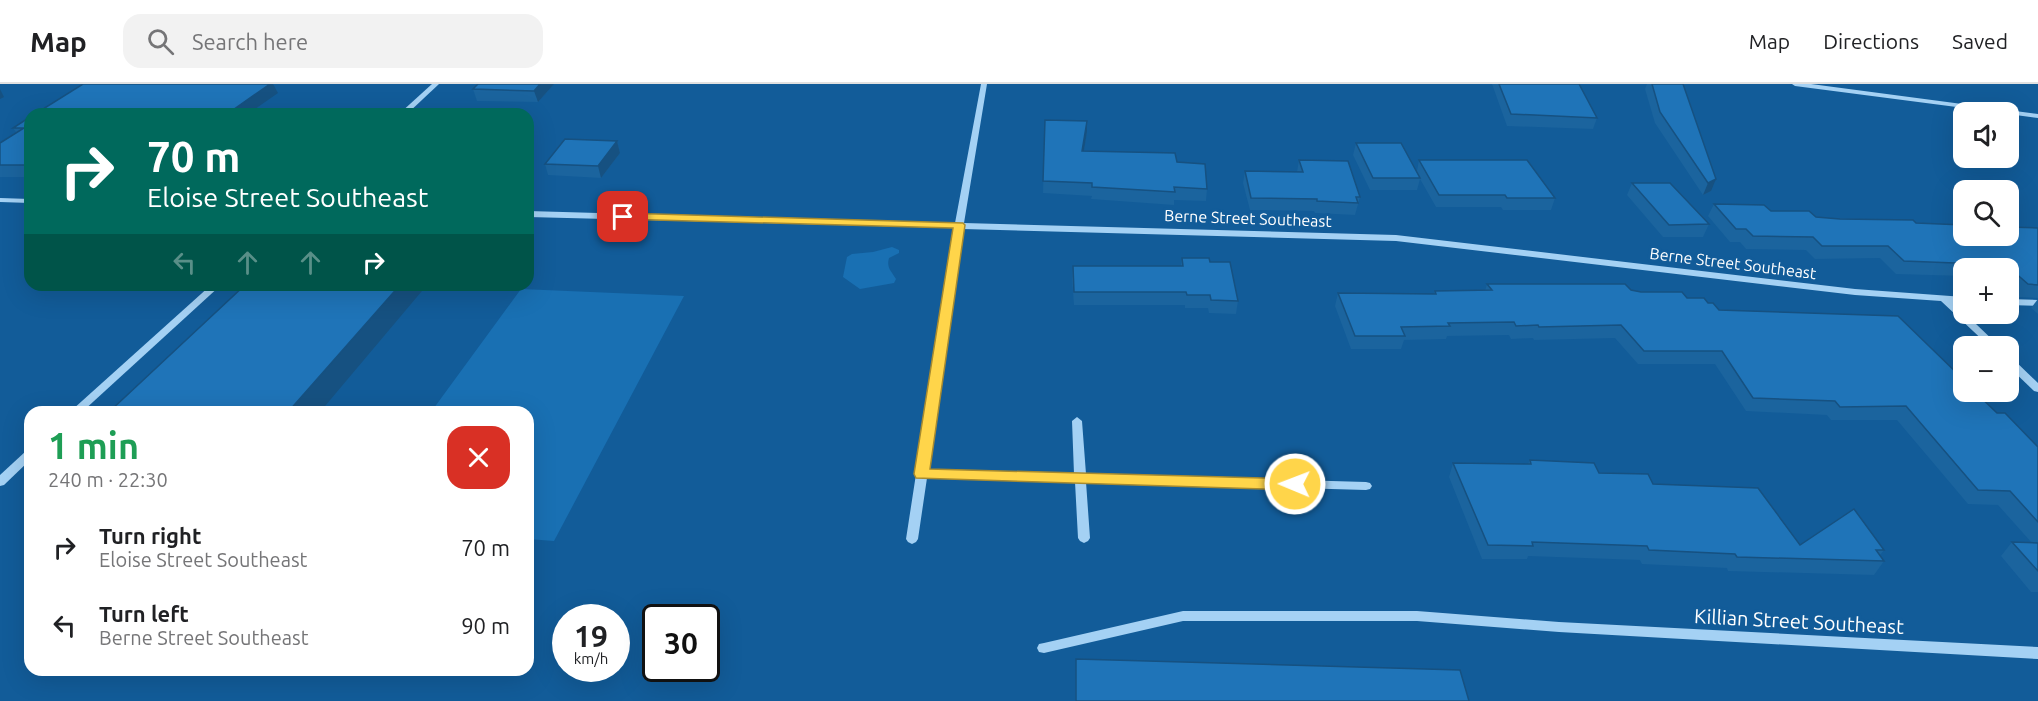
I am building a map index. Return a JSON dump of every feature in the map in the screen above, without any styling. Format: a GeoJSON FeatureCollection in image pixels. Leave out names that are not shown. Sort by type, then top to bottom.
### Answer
{"type":"FeatureCollection","features":[{"type":"Feature","properties":{"kind":"street"},"geometry":{"type":"LineString","coordinates":[[410,108],[436,84]]}},
{"type":"Feature","properties":{"kind":"street"},"geometry":{"type":"LineString","coordinates":[[912,540],[959,225],[984,84]]}},
{"type":"Feature","properties":{"kind":"street"},"geometry":{"type":"LineString","coordinates":[[1794,84],[2038,116]]}},
{"type":"Feature","properties":{"kind":"street"},"geometry":{"type":"LineString","coordinates":[[0,200],[24,201]]}},
{"type":"Feature","properties":{"kind":"street","name":"Berne Street Southeast"},"geometry":{"type":"LineString","coordinates":[[534,214],[1396,238],[1855,292],[1953,300]]}},
{"type":"Feature","properties":{"kind":"street"},"geometry":{"type":"LineString","coordinates":[[83,406],[209,291]]}},
{"type":"Feature","properties":{"kind":"street"},"geometry":{"type":"LineString","coordinates":[[1945,300],[1983,336]]}},
{"type":"Feature","properties":{"kind":"street"},"geometry":{"type":"LineString","coordinates":[[2019,302],[2038,303]]}},
{"type":"Feature","properties":{"kind":"street"},"geometry":{"type":"LineString","coordinates":[[2019,371],[2038,389]]}},
{"type":"Feature","properties":{"kind":"street"},"geometry":{"type":"LineString","coordinates":[[1077,421],[1084,538]]}},
{"type":"Feature","properties":{"kind":"street"},"geometry":{"type":"LineString","coordinates":[[0,482],[24,460]]}},
{"type":"Feature","properties":{"kind":"street"},"geometry":{"type":"LineString","coordinates":[[922,474],[1366,486]]}},
{"type":"Feature","properties":{"kind":"street","name":"Killian Street Southeast"},"geometry":{"type":"LineString","coordinates":[[1044,648],[1183,616],[1417,616],[1559,627],[2038,653]]}},
{"type":"Feature","properties":{"kind":"shaded area"},"geometry":{"type":"Polygon","coordinates":[[[892,247],[899,250],[899,253],[889,258],[888,261],[890,270],[896,279],[894,283],[860,289],[843,277],[847,257],[852,254],[892,247]]]}},
{"type":"Feature","properties":{"kind":"shaded area"},"geometry":{"type":"Polygon","coordinates":[[[534,290],[684,296],[554,541],[534,539],[534,406],[435,406],[520,291],[534,290]]]}},
{"type":"Feature","properties":{"kind":"building"},"geometry":{"type":"Polygon","coordinates":[[[83,84],[270,84],[236,108],[45,108],[83,84]]]}},
{"type":"Feature","properties":{"kind":"building"},"geometry":{"type":"Polygon","coordinates":[[[478,84],[540,84],[534,91],[473,89],[478,84]]]}},
{"type":"Feature","properties":{"kind":"building"},"geometry":{"type":"Polygon","coordinates":[[[1499,84],[1579,84],[1597,118],[1511,114],[1499,84]]]}},
{"type":"Feature","properties":{"kind":"building"},"geometry":{"type":"Polygon","coordinates":[[[1652,84],[1683,84],[1716,179],[1708,183],[1660,112],[1652,84]]]}},
{"type":"Feature","properties":{"kind":"building"},"geometry":{"type":"Polygon","coordinates":[[[1045,120],[1087,121],[1082,151],[1175,153],[1177,162],[1205,164],[1207,189],[1174,187],[1175,192],[1092,187],[1092,183],[1043,181],[1045,120]]]}},
{"type":"Feature","properties":{"kind":"building"},"geometry":{"type":"Polygon","coordinates":[[[24,121],[24,128],[13,128],[24,121]]]}},
{"type":"Feature","properties":{"kind":"building"},"geometry":{"type":"Polygon","coordinates":[[[24,128],[24,165],[0,165],[0,143],[24,128]]]}},
{"type":"Feature","properties":{"kind":"building"},"geometry":{"type":"Polygon","coordinates":[[[565,139],[617,141],[598,166],[545,164],[565,139]]]}},
{"type":"Feature","properties":{"kind":"building"},"geometry":{"type":"Polygon","coordinates":[[[1356,143],[1401,143],[1420,178],[1373,178],[1356,143]]]}},
{"type":"Feature","properties":{"kind":"building"},"geometry":{"type":"Polygon","coordinates":[[[1299,160],[1348,161],[1360,197],[1356,197],[1358,203],[1317,201],[1317,199],[1251,198],[1245,171],[1303,172],[1299,160]]]}},
{"type":"Feature","properties":{"kind":"building"},"geometry":{"type":"Polygon","coordinates":[[[1419,160],[1527,160],[1555,198],[1439,195],[1419,160]]]}},
{"type":"Feature","properties":{"kind":"building"},"geometry":{"type":"Polygon","coordinates":[[[1632,183],[1670,183],[1709,224],[1669,225],[1632,183]]]}},
{"type":"Feature","properties":{"kind":"building"},"geometry":{"type":"Polygon","coordinates":[[[1714,204],[1764,205],[1771,211],[1809,211],[1816,217],[1913,220],[1916,223],[1953,225],[1953,246],[2019,246],[2019,227],[2038,228],[2038,285],[2028,284],[2019,276],[2019,258],[1953,258],[1953,263],[1904,261],[1888,246],[1822,246],[1813,237],[1753,236],[1746,229],[1736,229],[1714,204]]]}},
{"type":"Feature","properties":{"kind":"building"},"geometry":{"type":"Polygon","coordinates":[[[1182,258],[1209,258],[1210,262],[1230,262],[1238,301],[1211,300],[1210,295],[1187,295],[1186,292],[1074,292],[1073,266],[1183,266],[1182,258]]]}},
{"type":"Feature","properties":{"kind":"building"},"geometry":{"type":"Polygon","coordinates":[[[1487,284],[1625,284],[1631,290],[1641,292],[1682,292],[1687,298],[1704,298],[1719,310],[1898,316],[1953,369],[1953,402],[1985,402],[1997,413],[2005,413],[2038,447],[2038,522],[2010,491],[1978,490],[1906,406],[1840,407],[1835,401],[1753,398],[1722,351],[1644,351],[1621,325],[1539,327],[1538,325],[1516,326],[1514,322],[1448,323],[1450,326],[1401,327],[1405,336],[1355,336],[1338,293],[1436,294],[1435,291],[1492,290],[1487,284]]]}},
{"type":"Feature","properties":{"kind":"building"},"geometry":{"type":"Polygon","coordinates":[[[239,291],[395,291],[293,406],[115,406],[239,291]]]}},
{"type":"Feature","properties":{"kind":"building"},"geometry":{"type":"Polygon","coordinates":[[[1530,460],[1594,463],[1599,473],[1648,474],[1653,484],[1758,488],[1800,545],[1854,509],[1884,550],[1876,550],[1884,561],[1737,557],[1735,554],[1649,550],[1647,546],[1532,542],[1533,546],[1488,545],[1453,463],[1531,464],[1530,460]]]}},
{"type":"Feature","properties":{"kind":"building"},"geometry":{"type":"Polygon","coordinates":[[[2012,542],[2038,543],[2038,571],[2012,542]]]}},
{"type":"Feature","properties":{"kind":"building"},"geometry":{"type":"Polygon","coordinates":[[[1076,659],[1460,670],[1469,701],[1076,701],[1076,659]]]}},
{"type":"Feature","properties":{"kind":"route"},"geometry":{"type":"LineString","coordinates":[[623,217],[959,225],[922,474],[1295,484]]}}]}
